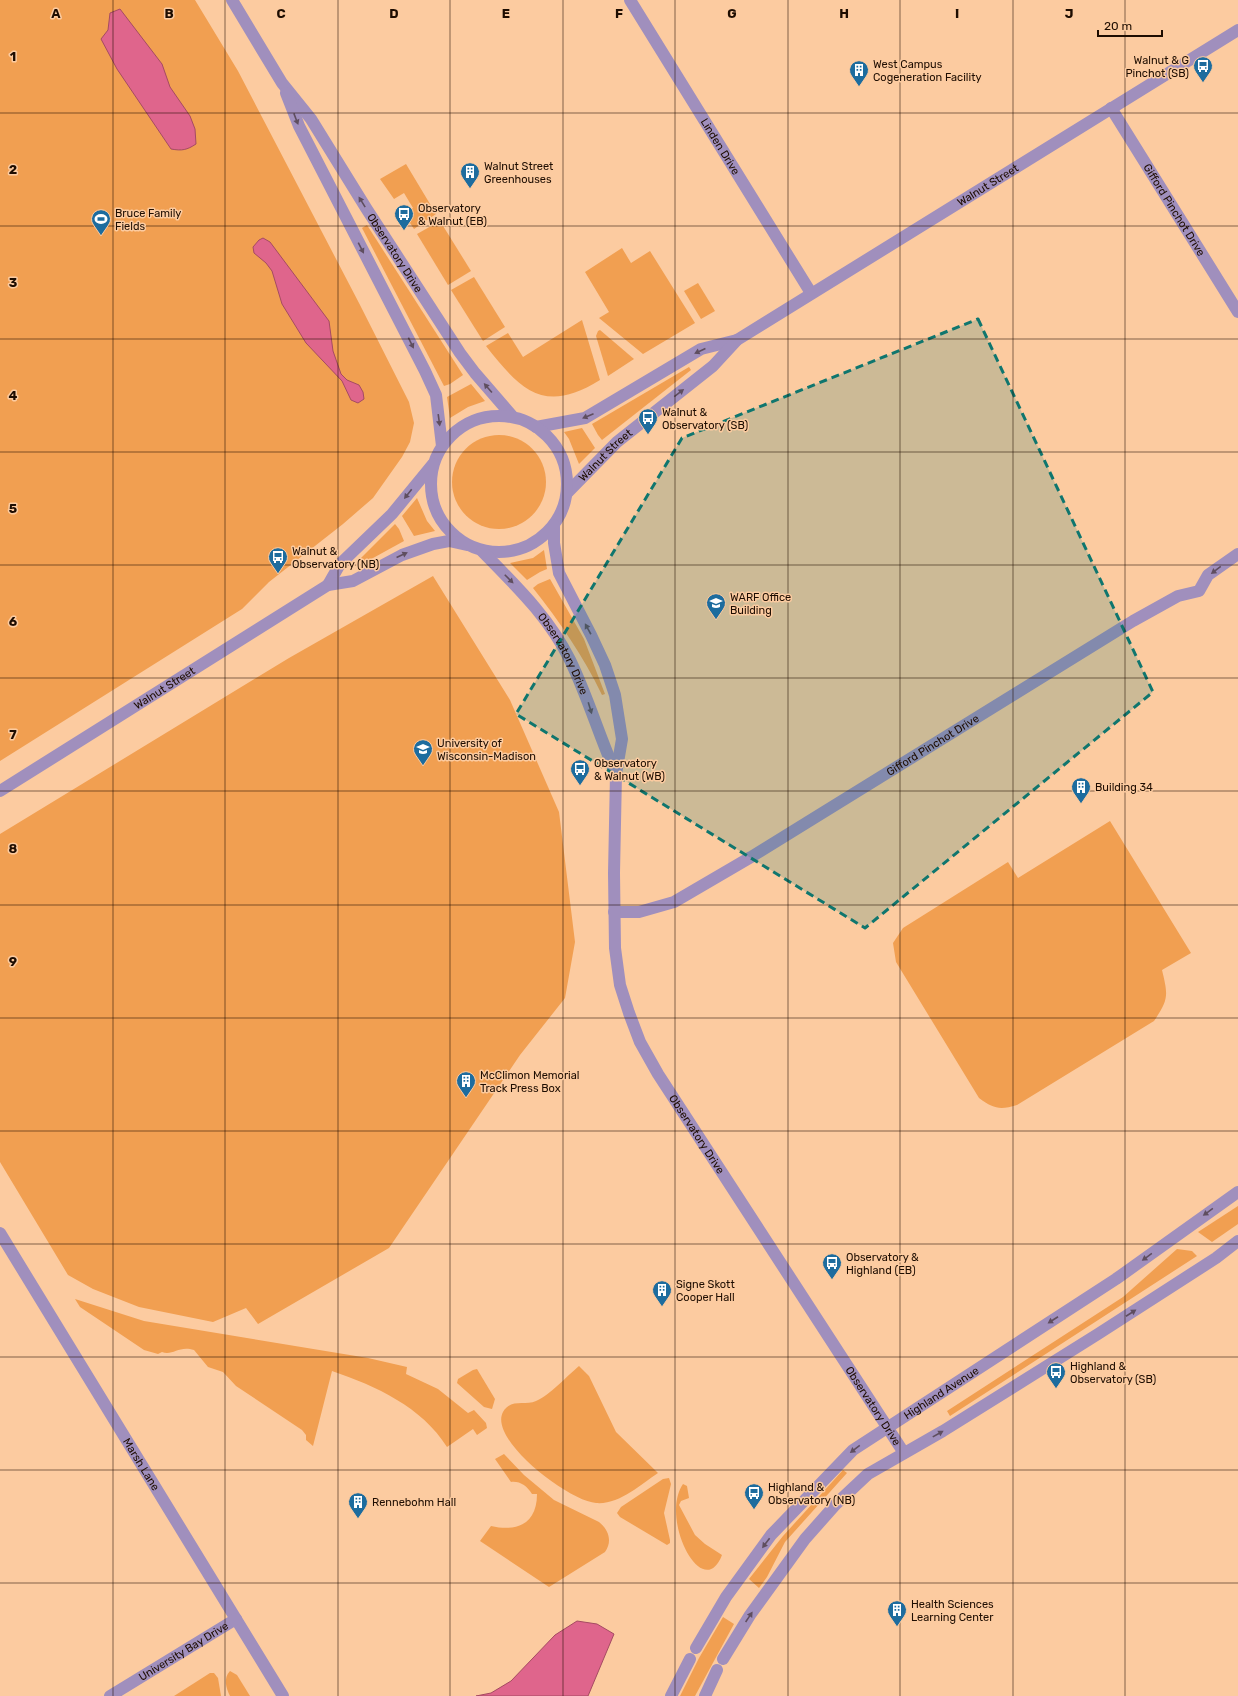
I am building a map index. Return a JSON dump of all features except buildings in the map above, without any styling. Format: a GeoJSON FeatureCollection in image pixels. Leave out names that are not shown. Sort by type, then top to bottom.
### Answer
{"type":"FeatureCollection","features":[{"type":"Feature","properties":{"kind":"street","name":"Observatory Drive"},"geometry":{"type":"LineString","coordinates":[[232,0],[282,83],[311,119],[366,208],[460,353],[475,373],[514,417]]}},
{"type":"Feature","properties":{"kind":"street","name":"Linden Drive"},"geometry":{"type":"LineString","coordinates":[[630,0],[811,294]]}},
{"type":"Feature","properties":{"kind":"street","name":"Walnut Street"},"geometry":{"type":"LineString","coordinates":[[567,493],[617,442],[713,366],[737,340],[1238,30]]}},
{"type":"Feature","properties":{"kind":"street","name":"Observatory Drive"},"geometry":{"type":"LineString","coordinates":[[282,83],[299,126],[436,395],[442,446]]}},
{"type":"Feature","properties":{"kind":"street","name":"Gifford Pinchot Drive"},"geometry":{"type":"LineString","coordinates":[[1111,108],[1238,312]]}},
{"type":"Feature","properties":{"kind":"street","name":"Walnut Street"},"geometry":{"type":"LineString","coordinates":[[536,427],[585,418],[701,349],[737,340]]}},
{"type":"Feature","properties":{"kind":"street"},"geometry":{"type":"LineString","coordinates":[[493,416],[514,417],[536,427],[555,445],[565,468],[567,493],[562,510],[554,525],[534,543],[509,552],[482,551],[467,545],[448,530],[436,510],[430,487],[433,464],[442,446],[456,431],[473,420],[493,416]]}},
{"type":"Feature","properties":{"kind":"street","name":"Walnut Street"},"geometry":{"type":"LineString","coordinates":[[328,585],[340,564],[392,514],[433,464]]}},
{"type":"Feature","properties":{"kind":"street","name":"Observatory Drive"},"geometry":{"type":"LineString","coordinates":[[554,525],[554,543],[559,573],[605,664],[615,695],[622,739],[616,774],[614,912],[615,948],[620,985],[640,1042],[658,1074],[752,1222],[904,1453]]}},
{"type":"Feature","properties":{"kind":"street","name":"Walnut Street"},"geometry":{"type":"LineString","coordinates":[[0,790],[328,585],[353,581],[402,555],[433,544],[449,541],[467,545]]}},
{"type":"Feature","properties":{"kind":"street","name":"Observatory Drive"},"geometry":{"type":"LineString","coordinates":[[482,551],[522,592],[550,626],[575,671],[588,700],[601,741],[616,774]]}},
{"type":"Feature","properties":{"kind":"street","name":"Gifford Pinchot Drive"},"geometry":{"type":"LineString","coordinates":[[614,912],[639,912],[674,902],[751,857],[1133,621],[1178,596],[1199,591],[1208,575],[1238,554]]}},
{"type":"Feature","properties":{"kind":"street","name":"Highland Avenue"},"geometry":{"type":"LineString","coordinates":[[696,1648],[730,1591],[772,1535],[853,1450],[1116,1279],[1238,1192]]}},
{"type":"Feature","properties":{"kind":"street","name":"Marsh Lane"},"geometry":{"type":"LineString","coordinates":[[0,1233],[283,1696]]}},
{"type":"Feature","properties":{"kind":"street"},"geometry":{"type":"LineString","coordinates":[[723,1659],[733,1641],[778,1575],[805,1539],[836,1504],[868,1474],[943,1431],[1098,1334],[1216,1258],[1238,1241]]}},
{"type":"Feature","properties":{"kind":"street","name":"University Bay Drive"},"geometry":{"type":"LineString","coordinates":[[110,1696],[236,1619]]}},
{"type":"Feature","properties":{"kind":"street"},"geometry":{"type":"LineString","coordinates":[[671,1696],[690,1659]]}},
{"type":"Feature","properties":{"kind":"street"},"geometry":{"type":"LineString","coordinates":[[705,1696],[717,1670]]}},
{"type":"Feature","properties":{"kind":"highlighted area"},"geometry":{"type":"Polygon","coordinates":[[[978,319],[1153,692],[865,928],[516,714],[682,438],[978,319]]]}},
{"type":"Feature","properties":{"kind":"shaded area","name":"Bruce Family Fields"},"geometry":{"type":"Polygon","coordinates":[[[0,0],[195,0],[238,71],[359,303],[409,402],[414,423],[410,442],[402,457],[373,498],[343,524],[269,582],[242,609],[0,761],[0,0]]]}},
{"type":"Feature","properties":{"kind":"shaded area"},"geometry":{"type":"Polygon","coordinates":[[[120,9],[162,64],[170,87],[190,116],[195,129],[196,144],[190,148],[184,150],[171,149],[117,69],[101,39],[108,30],[110,13],[120,9]]]}},
{"type":"Feature","properties":{"kind":"shaded area"},"geometry":{"type":"Polygon","coordinates":[[[406,164],[436,214],[414,229],[404,214],[413,208],[404,193],[394,199],[380,179],[406,164]]]}},
{"type":"Feature","properties":{"kind":"shaded area"},"geometry":{"type":"Polygon","coordinates":[[[440,221],[471,271],[448,285],[417,234],[440,221]]]}},
{"type":"Feature","properties":{"kind":"shaded area"},"geometry":{"type":"Polygon","coordinates":[[[367,225],[463,375],[450,384],[444,386],[362,228],[367,225]]]}},
{"type":"Feature","properties":{"kind":"shaded area"},"geometry":{"type":"Polygon","coordinates":[[[263,238],[270,242],[329,321],[333,351],[341,374],[347,380],[359,385],[363,392],[364,399],[358,403],[351,400],[342,381],[306,343],[282,304],[272,271],[266,263],[254,253],[253,247],[263,238]]]}},
{"type":"Feature","properties":{"kind":"shaded area"},"geometry":{"type":"Polygon","coordinates":[[[622,248],[631,263],[650,251],[695,323],[643,354],[599,318],[609,312],[585,272],[622,248]]]}},
{"type":"Feature","properties":{"kind":"shaded area"},"geometry":{"type":"Polygon","coordinates":[[[474,277],[505,327],[483,341],[451,290],[474,277]]]}},
{"type":"Feature","properties":{"kind":"shaded area"},"geometry":{"type":"Polygon","coordinates":[[[698,283],[715,311],[701,319],[684,291],[698,283]]]}},
{"type":"Feature","properties":{"kind":"shaded area"},"geometry":{"type":"Polygon","coordinates":[[[582,320],[600,380],[581,390],[564,396],[549,396],[536,393],[523,386],[511,376],[486,346],[508,333],[523,357],[582,320]]]}},
{"type":"Feature","properties":{"kind":"shaded area"},"geometry":{"type":"Polygon","coordinates":[[[600,330],[634,359],[608,376],[596,336],[600,330]]]}},
{"type":"Feature","properties":{"kind":"shaded area"},"geometry":{"type":"Polygon","coordinates":[[[689,367],[691,370],[602,440],[598,435],[592,424],[689,367]]]}},
{"type":"Feature","properties":{"kind":"shaded area"},"geometry":{"type":"Polygon","coordinates":[[[471,384],[485,401],[468,407],[450,418],[447,397],[471,384]]]}},
{"type":"Feature","properties":{"kind":"shaded area"},"geometry":{"type":"Polygon","coordinates":[[[582,428],[595,448],[579,464],[569,439],[564,432],[582,428]]]}},
{"type":"Feature","properties":{"kind":"shaded area"},"geometry":{"type":"Polygon","coordinates":[[[499,435],[517,438],[532,449],[543,464],[546,482],[543,500],[532,515],[517,526],[499,529],[481,526],[466,515],[455,500],[452,482],[455,464],[466,449],[481,438],[499,435]]]}},
{"type":"Feature","properties":{"kind":"shaded area"},"geometry":{"type":"Polygon","coordinates":[[[417,498],[427,521],[435,531],[414,536],[402,516],[417,498]]]}},
{"type":"Feature","properties":{"kind":"shaded area"},"geometry":{"type":"Polygon","coordinates":[[[395,524],[404,541],[364,563],[361,558],[395,524]]]}},
{"type":"Feature","properties":{"kind":"shaded area"},"geometry":{"type":"Polygon","coordinates":[[[544,550],[547,569],[527,580],[510,563],[533,558],[544,550]]]}},
{"type":"Feature","properties":{"kind":"shaded area"},"geometry":{"type":"Polygon","coordinates":[[[433,576],[510,700],[559,812],[575,942],[565,998],[520,1055],[389,1248],[258,1324],[246,1308],[213,1322],[139,1307],[93,1289],[68,1275],[0,1162],[0,834],[289,658],[433,576]]]}},
{"type":"Feature","properties":{"kind":"shaded area"},"geometry":{"type":"Polygon","coordinates":[[[550,579],[584,639],[605,694],[602,695],[570,640],[533,588],[550,579]]]}},
{"type":"Feature","properties":{"kind":"shaded area"},"geometry":{"type":"Polygon","coordinates":[[[1110,821],[1191,953],[1162,970],[1166,997],[1165,1002],[1154,1021],[1017,1105],[1006,1108],[997,1108],[979,1098],[896,962],[893,943],[903,928],[1008,862],[1018,878],[1110,821]]]}},
{"type":"Feature","properties":{"kind":"shaded area"},"geometry":{"type":"Polygon","coordinates":[[[1238,1206],[1238,1224],[1212,1242],[1198,1232],[1238,1206]]]}},
{"type":"Feature","properties":{"kind":"shaded area"},"geometry":{"type":"Polygon","coordinates":[[[1177,1249],[1192,1251],[1197,1256],[950,1416],[947,1411],[1123,1297],[1177,1249]]]}},
{"type":"Feature","properties":{"kind":"shaded area"},"geometry":{"type":"Polygon","coordinates":[[[75,1299],[144,1321],[368,1358],[407,1367],[406,1374],[438,1389],[468,1413],[474,1410],[486,1423],[487,1428],[477,1435],[473,1429],[447,1447],[425,1420],[411,1409],[381,1391],[332,1371],[313,1446],[306,1440],[306,1435],[302,1430],[236,1386],[223,1372],[208,1367],[194,1350],[180,1349],[170,1353],[162,1352],[158,1354],[144,1350],[80,1307],[75,1299]]]}},
{"type":"Feature","properties":{"kind":"shaded area"},"geometry":{"type":"Polygon","coordinates":[[[579,1366],[589,1376],[616,1432],[658,1473],[621,1498],[605,1503],[596,1503],[584,1500],[568,1492],[534,1468],[519,1453],[508,1438],[502,1424],[503,1412],[506,1408],[514,1404],[536,1401],[553,1390],[579,1366]]]}},
{"type":"Feature","properties":{"kind":"shaded area"},"geometry":{"type":"Polygon","coordinates":[[[477,1369],[495,1399],[492,1409],[484,1407],[457,1383],[458,1379],[477,1369]]]}},
{"type":"Feature","properties":{"kind":"shaded area"},"geometry":{"type":"Polygon","coordinates":[[[504,1454],[524,1475],[554,1500],[599,1522],[605,1528],[609,1540],[609,1544],[605,1552],[549,1587],[480,1541],[491,1526],[509,1528],[524,1524],[529,1519],[536,1504],[537,1494],[532,1494],[526,1486],[520,1483],[511,1482],[495,1459],[504,1454]]]}},
{"type":"Feature","properties":{"kind":"shaded area"},"geometry":{"type":"Polygon","coordinates":[[[843,1470],[847,1473],[785,1542],[767,1577],[759,1588],[749,1579],[783,1536],[843,1470]]]}},
{"type":"Feature","properties":{"kind":"shaded area"},"geometry":{"type":"Polygon","coordinates":[[[669,1478],[671,1484],[664,1513],[670,1540],[670,1543],[667,1545],[620,1517],[617,1513],[621,1507],[663,1479],[669,1478]]]}},
{"type":"Feature","properties":{"kind":"shaded area"},"geometry":{"type":"Polygon","coordinates":[[[683,1484],[687,1486],[689,1498],[681,1501],[679,1505],[695,1535],[705,1544],[722,1555],[714,1567],[705,1570],[695,1563],[686,1551],[680,1535],[676,1517],[677,1499],[683,1484]]]}},
{"type":"Feature","properties":{"kind":"shaded area"},"geometry":{"type":"Polygon","coordinates":[[[723,1617],[734,1624],[695,1696],[680,1696],[699,1658],[723,1617]]]}},
{"type":"Feature","properties":{"kind":"shaded area"},"geometry":{"type":"Polygon","coordinates":[[[577,1621],[597,1624],[614,1634],[588,1696],[476,1696],[491,1693],[511,1681],[555,1635],[577,1621]]]}},
{"type":"Feature","properties":{"kind":"shaded area"},"geometry":{"type":"Polygon","coordinates":[[[230,1671],[237,1675],[250,1696],[230,1696],[226,1686],[226,1677],[230,1671]]]}},
{"type":"Feature","properties":{"kind":"shaded area"},"geometry":{"type":"Polygon","coordinates":[[[210,1673],[214,1673],[218,1678],[221,1696],[174,1696],[210,1673]]]}},
{"type":"Feature","properties":{"kind":"place","name":"Walnut & G Pinchot (SB)"},"geometry":{"type":"Point","coordinates":[1203,83]}},
{"type":"Feature","properties":{"kind":"place","name":"West Campus Cogeneration Facility"},"geometry":{"type":"Point","coordinates":[859,87]}},
{"type":"Feature","properties":{"kind":"place","name":"Walnut Street Greenhouses"},"geometry":{"type":"Point","coordinates":[470,189]}},
{"type":"Feature","properties":{"kind":"place","name":"Observatory & Walnut (EB)"},"geometry":{"type":"Point","coordinates":[404,231]}},
{"type":"Feature","properties":{"kind":"place","name":"Bruce Family Fields"},"geometry":{"type":"Point","coordinates":[101,236]}},
{"type":"Feature","properties":{"kind":"place","name":"Walnut & Observatory (SB)"},"geometry":{"type":"Point","coordinates":[648,435]}},
{"type":"Feature","properties":{"kind":"place","name":"Walnut & Observatory (NB)"},"geometry":{"type":"Point","coordinates":[278,574]}},
{"type":"Feature","properties":{"kind":"place","name":"WARF Office Building"},"geometry":{"type":"Point","coordinates":[716,620]}},
{"type":"Feature","properties":{"kind":"place","name":"University of Wisconsin-Madison"},"geometry":{"type":"Point","coordinates":[423,766]}},
{"type":"Feature","properties":{"kind":"place","name":"Observatory & Walnut (WB)"},"geometry":{"type":"Point","coordinates":[580,786]}},
{"type":"Feature","properties":{"kind":"place","name":"Building 34"},"geometry":{"type":"Point","coordinates":[1081,804]}},
{"type":"Feature","properties":{"kind":"place","name":"McClimon Memorial Track Press Box"},"geometry":{"type":"Point","coordinates":[466,1098]}},
{"type":"Feature","properties":{"kind":"place","name":"Observatory & Highland (EB)"},"geometry":{"type":"Point","coordinates":[832,1280]}},
{"type":"Feature","properties":{"kind":"place","name":"Signe Skott Cooper Hall"},"geometry":{"type":"Point","coordinates":[662,1307]}},
{"type":"Feature","properties":{"kind":"place","name":"Highland & Observatory (SB)"},"geometry":{"type":"Point","coordinates":[1056,1389]}},
{"type":"Feature","properties":{"kind":"place","name":"Highland & Observatory (NB)"},"geometry":{"type":"Point","coordinates":[754,1510]}},
{"type":"Feature","properties":{"kind":"place","name":"Rennebohm Hall"},"geometry":{"type":"Point","coordinates":[358,1519]}},
{"type":"Feature","properties":{"kind":"place","name":"Health Sciences Learning Center"},"geometry":{"type":"Point","coordinates":[897,1627]}}]}
